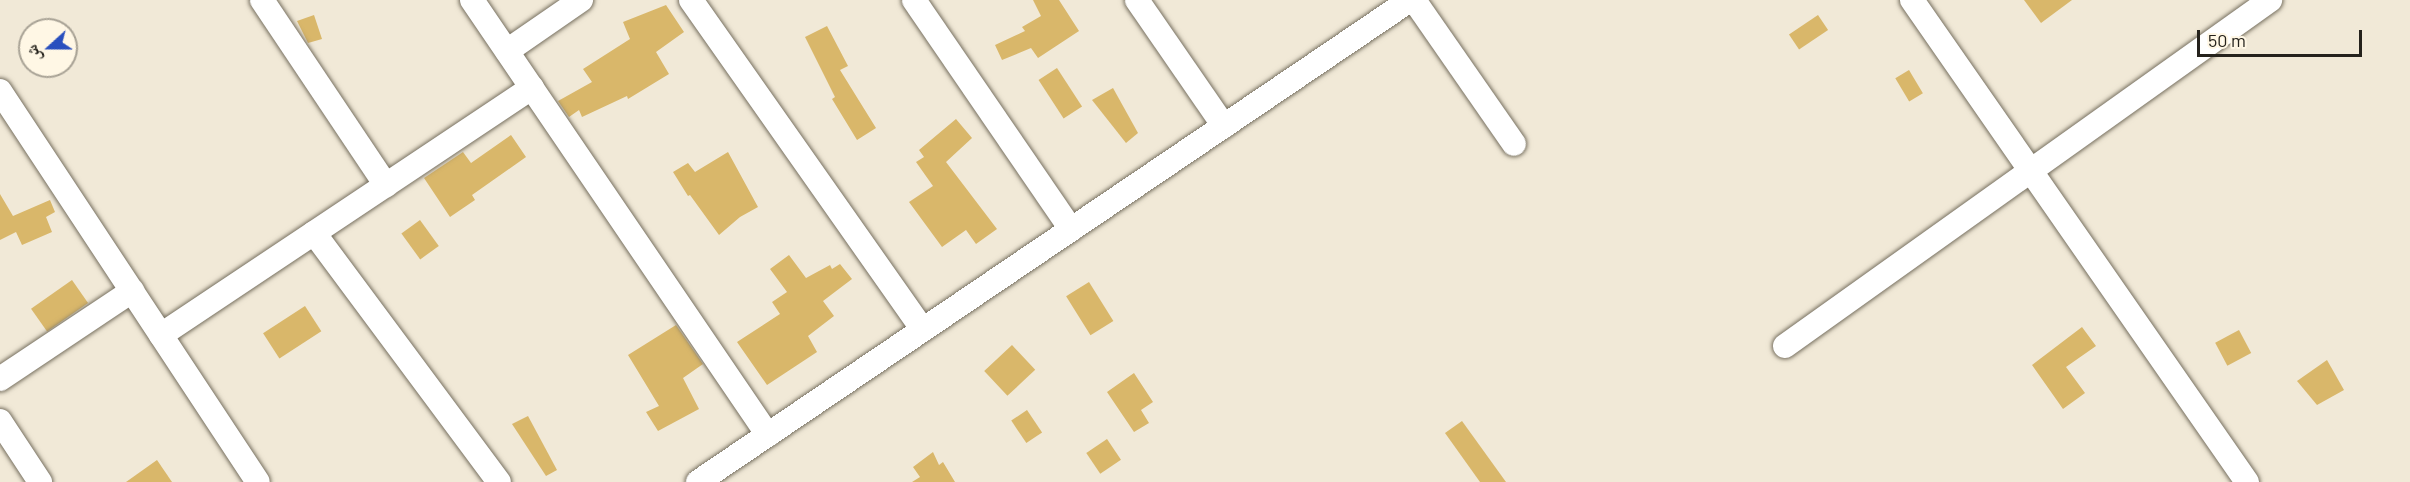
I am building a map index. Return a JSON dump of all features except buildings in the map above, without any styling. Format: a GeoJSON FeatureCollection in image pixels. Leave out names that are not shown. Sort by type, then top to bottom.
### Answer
{"type":"FeatureCollection","features":[{"type":"Feature","properties":{"kind":"street"},"geometry":{"type":"LineString","coordinates":[[262,0],[386,185]]}},
{"type":"Feature","properties":{"kind":"street"},"geometry":{"type":"LineString","coordinates":[[472,0],[768,435]]}},
{"type":"Feature","properties":{"kind":"street"},"geometry":{"type":"LineString","coordinates":[[507,51],[581,0]]}},
{"type":"Feature","properties":{"kind":"street"},"geometry":{"type":"LineString","coordinates":[[691,0],[923,330]]}},
{"type":"Feature","properties":{"kind":"street"},"geometry":{"type":"LineString","coordinates":[[914,0],[1071,230]]}},
{"type":"Feature","properties":{"kind":"street"},"geometry":{"type":"LineString","coordinates":[[1137,0],[1224,126]]}},
{"type":"Feature","properties":{"kind":"street"},"geometry":{"type":"LineString","coordinates":[[698,482],[1412,0],[1514,144]]}},
{"type":"Feature","properties":{"kind":"street"},"geometry":{"type":"LineString","coordinates":[[1912,0],[2247,482]]}},
{"type":"Feature","properties":{"kind":"street"},"geometry":{"type":"LineString","coordinates":[[1785,346],[2270,0]]}},
{"type":"Feature","properties":{"kind":"street"},"geometry":{"type":"LineString","coordinates":[[161,335],[532,88]]}},
{"type":"Feature","properties":{"kind":"street"},"geometry":{"type":"LineString","coordinates":[[0,91],[258,482]]}},
{"type":"Feature","properties":{"kind":"street"},"geometry":{"type":"LineString","coordinates":[[314,233],[499,482]]}},
{"type":"Feature","properties":{"kind":"street"},"geometry":{"type":"LineString","coordinates":[[0,379],[132,291]]}},
{"type":"Feature","properties":{"kind":"street"},"geometry":{"type":"LineString","coordinates":[[0,421],[40,482]]}}]}
